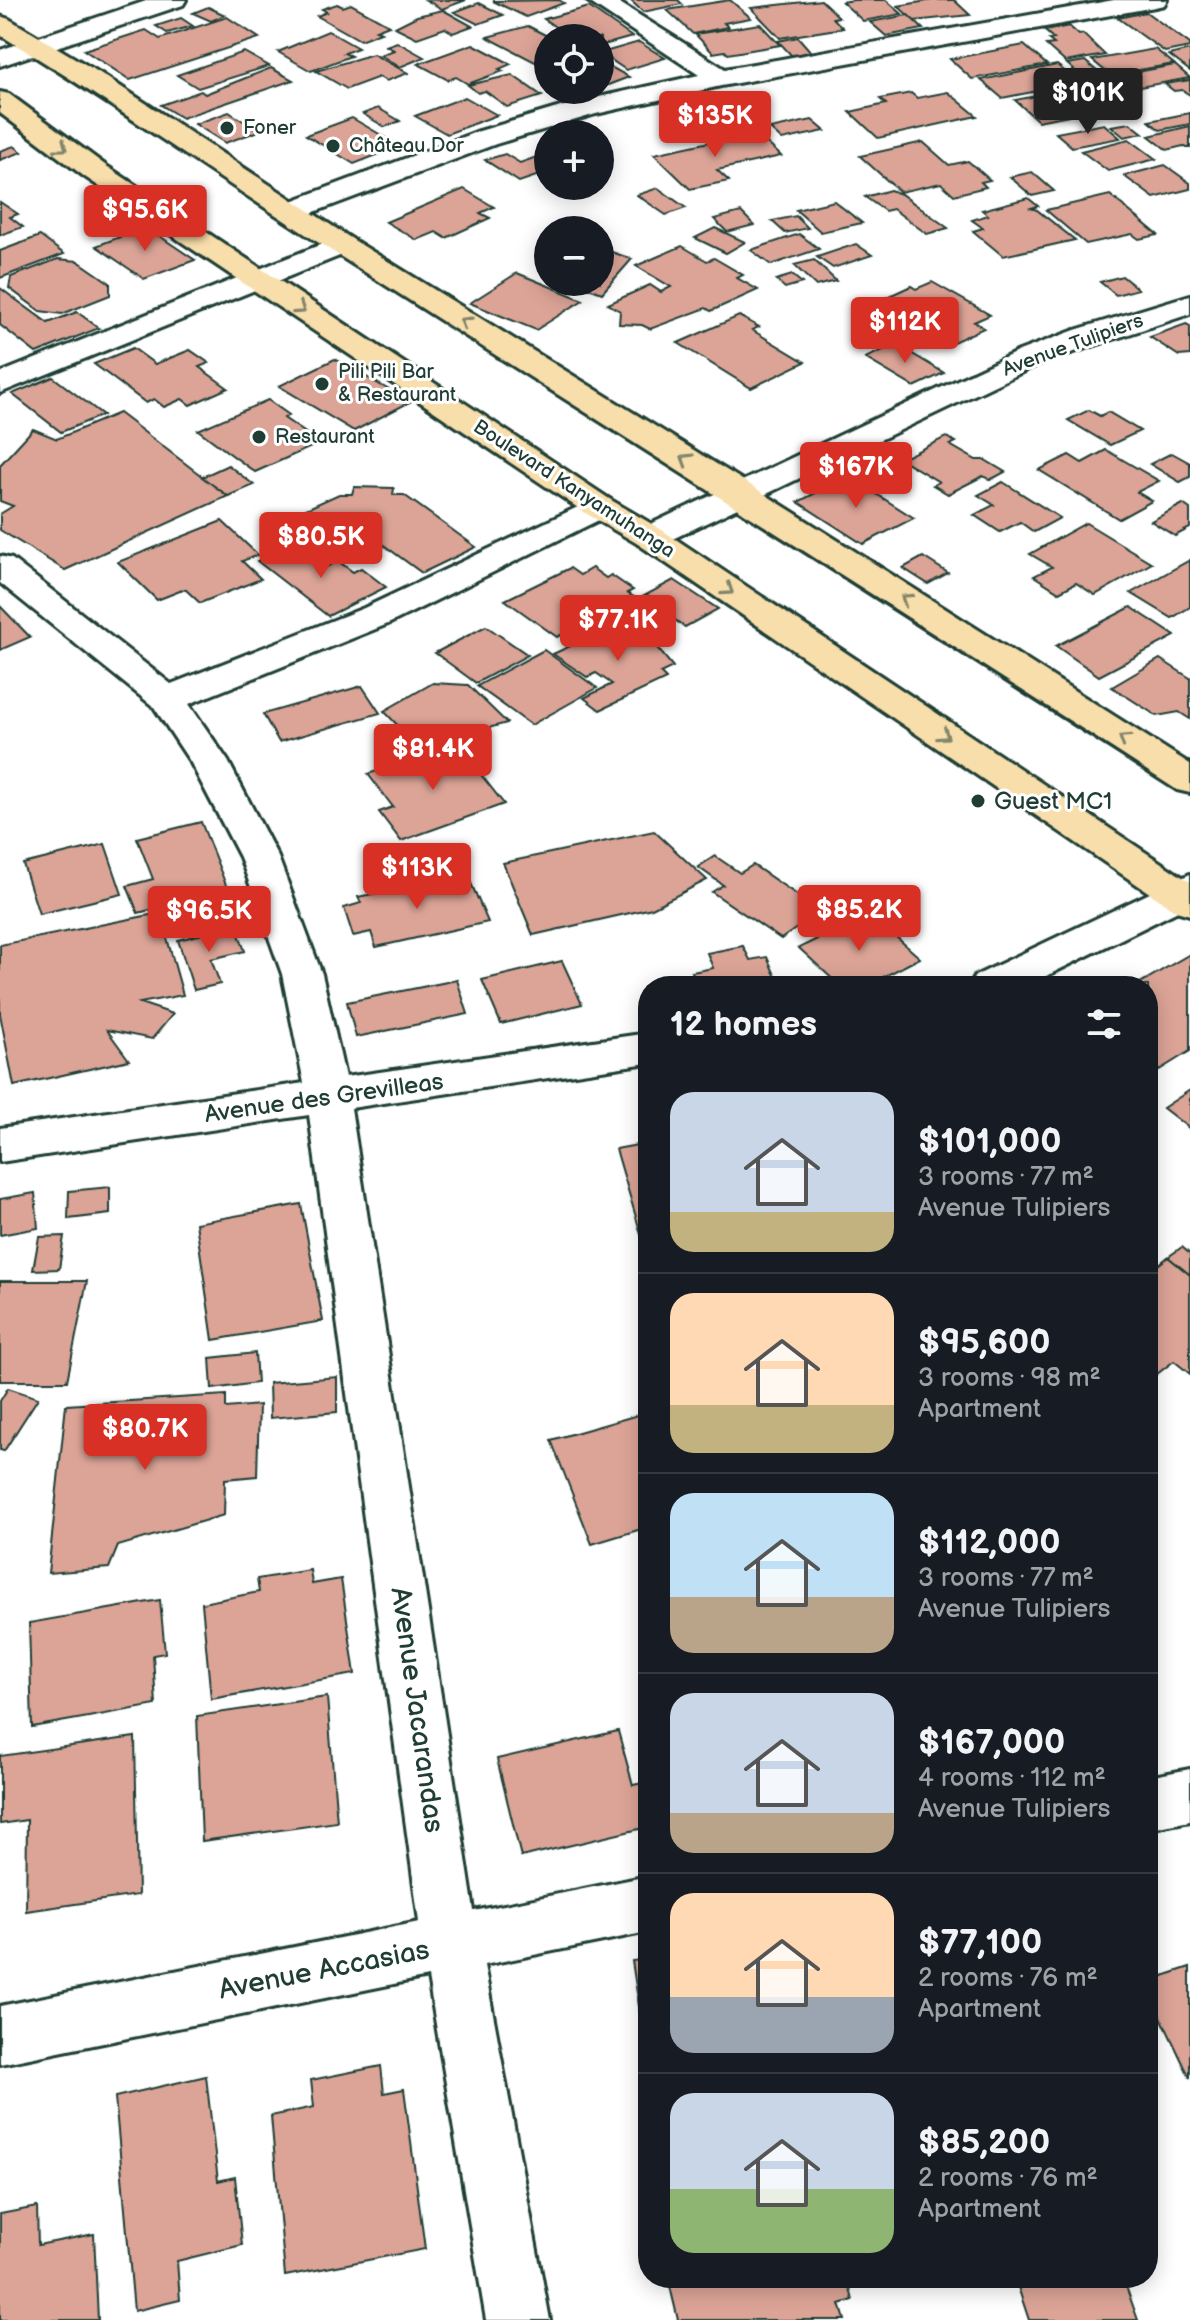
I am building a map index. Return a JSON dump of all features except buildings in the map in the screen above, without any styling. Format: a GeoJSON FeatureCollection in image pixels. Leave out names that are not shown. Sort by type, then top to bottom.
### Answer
{"type":"FeatureCollection","features":[{"type":"Feature","properties":{"kind":"main road"},"geometry":{"type":"LineString","coordinates":[[0,24],[91,79],[342,245],[740,493],[1190,781]]}},
{"type":"Feature","properties":{"kind":"main road","name":"Boulevard Kanyamuhanga"},"geometry":{"type":"LineString","coordinates":[[0,100],[95,171],[256,279],[1187,895]]}},
{"type":"Feature","properties":{"kind":"street"},"geometry":{"type":"LineString","coordinates":[[0,58],[174,0]]}},
{"type":"Feature","properties":{"kind":"street"},"geometry":{"type":"LineString","coordinates":[[598,0],[721,78]]}},
{"type":"Feature","properties":{"kind":"street"},"geometry":{"type":"LineString","coordinates":[[992,0],[1020,25]]}},
{"type":"Feature","properties":{"kind":"street"},"geometry":{"type":"LineString","coordinates":[[291,211],[530,123],[721,78],[1155,0]]}},
{"type":"Feature","properties":{"kind":"street"},"geometry":{"type":"LineString","coordinates":[[0,384],[342,245]]}},
{"type":"Feature","properties":{"kind":"street","name":"Avenue Tulipiers"},"geometry":{"type":"LineString","coordinates":[[650,537],[1030,357],[1190,304]]}},
{"type":"Feature","properties":{"kind":"street"},"geometry":{"type":"LineString","coordinates":[[167,699],[376,616],[599,507]]}},
{"type":"Feature","properties":{"kind":"street","name":"Avenue Jacarandas"},"geometry":{"type":"LineString","coordinates":[[0,566],[167,699],[209,761],[259,857],[302,974],[328,1098],[451,1944],[518,2320]]}},
{"type":"Feature","properties":{"kind":"street"},"geometry":{"type":"LineString","coordinates":[[1012,976],[1187,895]]}},
{"type":"Feature","properties":{"kind":"street","name":"Avenue des Grevilleas"},"geometry":{"type":"LineString","coordinates":[[0,1145],[638,1050]]}},
{"type":"Feature","properties":{"kind":"street"},"geometry":{"type":"LineString","coordinates":[[1158,1801],[1190,1795]]}},
{"type":"Feature","properties":{"kind":"street","name":"Avenue Accasias"},"geometry":{"type":"LineString","coordinates":[[0,2035],[638,1906]]}},
{"type":"Feature","properties":{"kind":"place","name":"Foner"},"geometry":{"type":"Point","coordinates":[227,128]}},
{"type":"Feature","properties":{"kind":"place","name":"Château Dor"},"geometry":{"type":"Point","coordinates":[333,146]}},
{"type":"Feature","properties":{"kind":"place","name":"Pili Pili Bar & Restaurant"},"geometry":{"type":"Point","coordinates":[322,384]}},
{"type":"Feature","properties":{"kind":"place","name":"Restaurant"},"geometry":{"type":"Point","coordinates":[259,437]}},
{"type":"Feature","properties":{"kind":"place","name":"Guest MC1"},"geometry":{"type":"Point","coordinates":[978,801]}}]}
